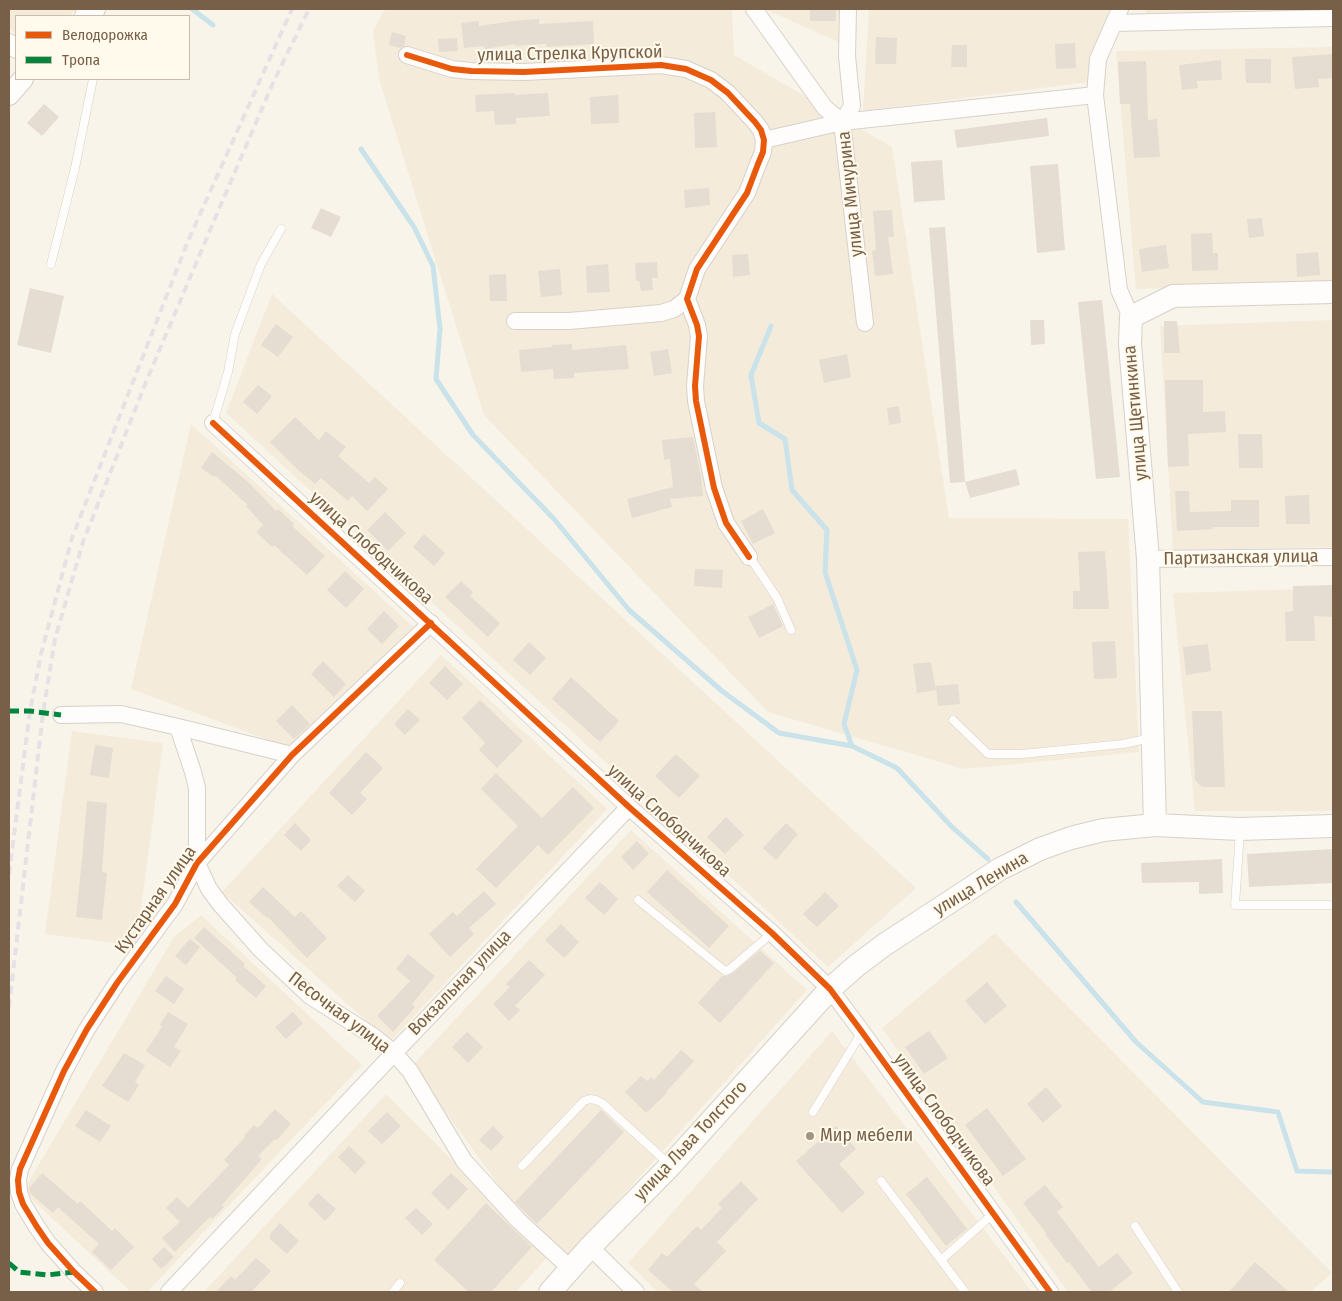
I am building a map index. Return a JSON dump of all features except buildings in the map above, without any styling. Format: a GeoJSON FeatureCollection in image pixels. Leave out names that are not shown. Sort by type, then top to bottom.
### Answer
{"type":"FeatureCollection","features":[{"type":"Feature","properties":{"kind":"main road"},"geometry":{"type":"LineString","coordinates":[[1131,317],[1173,296],[1333,292]]}},
{"type":"Feature","properties":{"kind":"main road","name":"улица Щетинкина"},"geometry":{"type":"LineString","coordinates":[[1131,317],[1130,344],[1148,559],[1155,825]]}},
{"type":"Feature","properties":{"kind":"main road","name":"улица Ленина"},"geometry":{"type":"LineString","coordinates":[[830,989],[884,945],[1000,869],[1071,838],[1103,830],[1155,825],[1240,829],[1333,826]]}},
{"type":"Feature","properties":{"kind":"main road","name":"улица Льва Толстого"},"geometry":{"type":"LineString","coordinates":[[550,1292],[590,1247],[671,1165],[830,989]]}},
{"type":"Feature","properties":{"kind":"street"},"geometry":{"type":"LineString","coordinates":[[754,9],[825,108],[842,122]]}},
{"type":"Feature","properties":{"kind":"street","name":"улица Мичурина"},"geometry":{"type":"LineString","coordinates":[[848,9],[847,56],[852,106],[842,122],[865,323]]}},
{"type":"Feature","properties":{"kind":"street"},"geometry":{"type":"LineString","coordinates":[[1117,16],[1333,18]]}},
{"type":"Feature","properties":{"kind":"street","name":"улица Щетинкина"},"geometry":{"type":"LineString","coordinates":[[1117,16],[1098,59],[1095,95],[1119,290],[1131,317]]}},
{"type":"Feature","properties":{"kind":"street","name":"улица Стрелка Крупской"},"geometry":{"type":"LineString","coordinates":[[407,55],[452,69],[471,71],[524,72],[661,65],[686,69],[712,80],[728,93],[755,122],[761,130],[764,140]]}},
{"type":"Feature","properties":{"kind":"street"},"geometry":{"type":"LineString","coordinates":[[9,95],[22,80]]}},
{"type":"Feature","properties":{"kind":"street"},"geometry":{"type":"LineString","coordinates":[[515,321],[570,321],[661,313],[674,308],[687,299],[697,269],[747,193],[763,152],[764,140],[842,122],[1095,95]]}},
{"type":"Feature","properties":{"kind":"street"},"geometry":{"type":"LineString","coordinates":[[687,299],[699,336],[695,386],[696,401],[714,488],[726,523],[751,560]]}},
{"type":"Feature","properties":{"kind":"street","name":"улица Слободчикова"},"geometry":{"type":"LineString","coordinates":[[213,423],[629,806],[772,933],[830,989],[1050,1292]]}},
{"type":"Feature","properties":{"kind":"street","name":"Партизанская улица"},"geometry":{"type":"LineString","coordinates":[[1148,559],[1333,557]]}},
{"type":"Feature","properties":{"kind":"street","name":"Кустарная улица"},"geometry":{"type":"LineString","coordinates":[[95,1292],[74,1272],[37,1228],[23,1204],[19,1192],[20,1168],[64,1071],[87,1029],[117,983],[175,904],[197,863],[292,755],[431,623]]}},
{"type":"Feature","properties":{"kind":"street"},"geometry":{"type":"LineString","coordinates":[[61,715],[120,714],[292,755]]}},
{"type":"Feature","properties":{"kind":"street","name":"Песочная улица"},"geometry":{"type":"LineString","coordinates":[[178,727],[197,788],[197,863],[209,889],[261,950],[310,996],[373,1036],[394,1053],[410,1071],[464,1161],[518,1220],[571,1269]]}},
{"type":"Feature","properties":{"kind":"street","name":"Вокзальная улица"},"geometry":{"type":"LineString","coordinates":[[169,1292],[629,806]]}},
{"type":"Feature","properties":{"kind":"street"},"geometry":{"type":"LineString","coordinates":[[590,1247],[636,1292]]}},
{"type":"Feature","properties":{"kind":"lane"},"geometry":{"type":"LineString","coordinates":[[50,264],[75,168],[93,80]]}},
{"type":"Feature","properties":{"kind":"lane"},"geometry":{"type":"LineString","coordinates":[[213,423],[228,372],[236,334],[262,264],[281,228]]}},
{"type":"Feature","properties":{"kind":"lane"},"geometry":{"type":"LineString","coordinates":[[751,560],[777,598],[791,630]]}},
{"type":"Feature","properties":{"kind":"lane"},"geometry":{"type":"LineString","coordinates":[[953,720],[988,754],[1022,754],[1123,744],[1153,738]]}},
{"type":"Feature","properties":{"kind":"lane"},"geometry":{"type":"LineString","coordinates":[[1240,829],[1235,905],[1333,905]]}},
{"type":"Feature","properties":{"kind":"lane"},"geometry":{"type":"LineString","coordinates":[[638,900],[724,971],[730,969],[772,933]]}},
{"type":"Feature","properties":{"kind":"lane"},"geometry":{"type":"LineString","coordinates":[[813,1112],[862,1032]]}},
{"type":"Feature","properties":{"kind":"lane"},"geometry":{"type":"LineString","coordinates":[[522,1166],[584,1101],[590,1099],[602,1103],[671,1165]]}},
{"type":"Feature","properties":{"kind":"lane"},"geometry":{"type":"LineString","coordinates":[[881,1181],[965,1292]]}},
{"type":"Feature","properties":{"kind":"lane"},"geometry":{"type":"LineString","coordinates":[[941,1260],[993,1214]]}},
{"type":"Feature","properties":{"kind":"lane"},"geometry":{"type":"LineString","coordinates":[[1134,1226],[1178,1292]]}},
{"type":"Feature","properties":{"kind":"lane"},"geometry":{"type":"LineString","coordinates":[[393,1292],[400,1283]]}},
{"type":"Feature","properties":{"kind":"shaded area"},"geometry":{"type":"Polygon","coordinates":[[[9,9],[77,9],[70,15],[15,15],[15,35],[9,27],[9,9]]]}},
{"type":"Feature","properties":{"kind":"shaded area"},"geometry":{"type":"Polygon","coordinates":[[[385,9],[732,9],[734,55],[892,147],[949,518],[1128,519],[1139,752],[964,769],[768,712],[484,415],[379,79],[373,31],[385,9]]]}},
{"type":"Feature","properties":{"kind":"shaded area"},"geometry":{"type":"Polygon","coordinates":[[[848,9],[843,44],[767,10],[848,9]]]}},
{"type":"Feature","properties":{"kind":"shaded area"},"geometry":{"type":"Polygon","coordinates":[[[869,9],[1109,9],[1088,82],[863,111],[869,9]]]}},
{"type":"Feature","properties":{"kind":"shaded area"},"geometry":{"type":"Polygon","coordinates":[[[1146,9],[1333,9],[1333,14],[1145,21],[1146,9]]]}},
{"type":"Feature","properties":{"kind":"shaded area"},"geometry":{"type":"Polygon","coordinates":[[[1333,47],[1333,284],[1136,289],[1116,51],[1333,47]]]}},
{"type":"Feature","properties":{"kind":"shaded area"},"geometry":{"type":"Polygon","coordinates":[[[272,294],[916,888],[828,967],[226,413],[272,294]]]}},
{"type":"Feature","properties":{"kind":"shaded area"},"geometry":{"type":"Polygon","coordinates":[[[1333,320],[1333,547],[1173,550],[1160,326],[1333,320]]]}},
{"type":"Feature","properties":{"kind":"shaded area"},"geometry":{"type":"Polygon","coordinates":[[[191,424],[418,631],[298,751],[131,689],[191,424]]]}},
{"type":"Feature","properties":{"kind":"shaded area"},"geometry":{"type":"Polygon","coordinates":[[[1333,588],[1333,811],[1195,811],[1173,593],[1333,588]]]}},
{"type":"Feature","properties":{"kind":"shaded area"},"geometry":{"type":"Polygon","coordinates":[[[441,655],[607,809],[390,1042],[222,892],[441,655]]]}},
{"type":"Feature","properties":{"kind":"shaded area"},"geometry":{"type":"Polygon","coordinates":[[[72,731],[163,743],[136,946],[45,934],[72,731]]]}},
{"type":"Feature","properties":{"kind":"shaded area"},"geometry":{"type":"Polygon","coordinates":[[[631,830],[807,990],[566,1259],[523,1218],[412,1066],[631,830]]]}},
{"type":"Feature","properties":{"kind":"shaded area"},"geometry":{"type":"Polygon","coordinates":[[[201,915],[362,1065],[147,1292],[131,1292],[23,1191],[174,937],[201,915]]]}},
{"type":"Feature","properties":{"kind":"shaded area"},"geometry":{"type":"Polygon","coordinates":[[[995,933],[1332,1273],[1310,1292],[1068,1292],[882,1028],[995,933]]]}},
{"type":"Feature","properties":{"kind":"shaded area"},"geometry":{"type":"Polygon","coordinates":[[[832,1031],[1032,1292],[658,1292],[628,1263],[832,1031]]]}},
{"type":"Feature","properties":{"kind":"shaded area"},"geometry":{"type":"Polygon","coordinates":[[[386,1094],[548,1256],[516,1292],[204,1292],[386,1094]]]}},
{"type":"Feature","properties":{"kind":"waterway"},"geometry":{"type":"LineString","coordinates":[[192,9],[213,25]]}},
{"type":"Feature","properties":{"kind":"waterway"},"geometry":{"type":"LineString","coordinates":[[361,149],[414,227],[433,266],[440,329],[436,379],[473,435],[554,519],[629,610],[722,691],[779,733],[852,746],[897,768],[952,827],[988,859]]}},
{"type":"Feature","properties":{"kind":"waterway"},"geometry":{"type":"LineString","coordinates":[[771,326],[751,375],[759,423],[785,439],[792,490],[827,530],[825,572],[857,670],[844,724],[852,746]]}},
{"type":"Feature","properties":{"kind":"waterway"},"geometry":{"type":"LineString","coordinates":[[1016,902],[1136,1042],[1203,1102],[1278,1112],[1297,1171],[1333,1172]]}},
{"type":"Feature","properties":{"kind":"railway"},"geometry":{"type":"LineString","coordinates":[[9,874],[30,711],[41,654],[72,538],[188,241],[292,9]]}},
{"type":"Feature","properties":{"kind":"railway"},"geometry":{"type":"LineString","coordinates":[[9,1007],[43,713],[55,639],[83,542],[146,382],[216,216],[273,83],[309,9]]}},
{"type":"Feature","properties":{"kind":"marked path"},"geometry":{"type":"LineString","coordinates":[[9,711],[30,711],[61,715]]}},
{"type":"Feature","properties":{"kind":"marked path"},"geometry":{"type":"LineString","coordinates":[[9,1263],[19,1272],[47,1275],[74,1272]]}},
{"type":"Feature","properties":{"kind":"cycle path"},"geometry":{"type":"LineString","coordinates":[[407,55],[452,69],[471,71],[524,72],[661,65],[686,69],[711,80],[728,93],[761,130],[764,140],[763,152],[747,193],[697,269],[687,299],[699,336],[695,386],[696,401],[714,488],[726,523],[749,557]]}},
{"type":"Feature","properties":{"kind":"cycle path"},"geometry":{"type":"LineString","coordinates":[[213,423],[629,807],[772,933],[830,989],[1050,1292]]}},
{"type":"Feature","properties":{"kind":"cycle path"},"geometry":{"type":"LineString","coordinates":[[95,1292],[48,1243],[23,1204],[19,1192],[18,1180],[20,1169],[64,1071],[87,1029],[117,983],[175,904],[197,863],[292,755],[431,623]]}},
{"type":"Feature","properties":{"kind":"place","name":"Мир мебели"},"geometry":{"type":"Point","coordinates":[810,1136]}}]}
